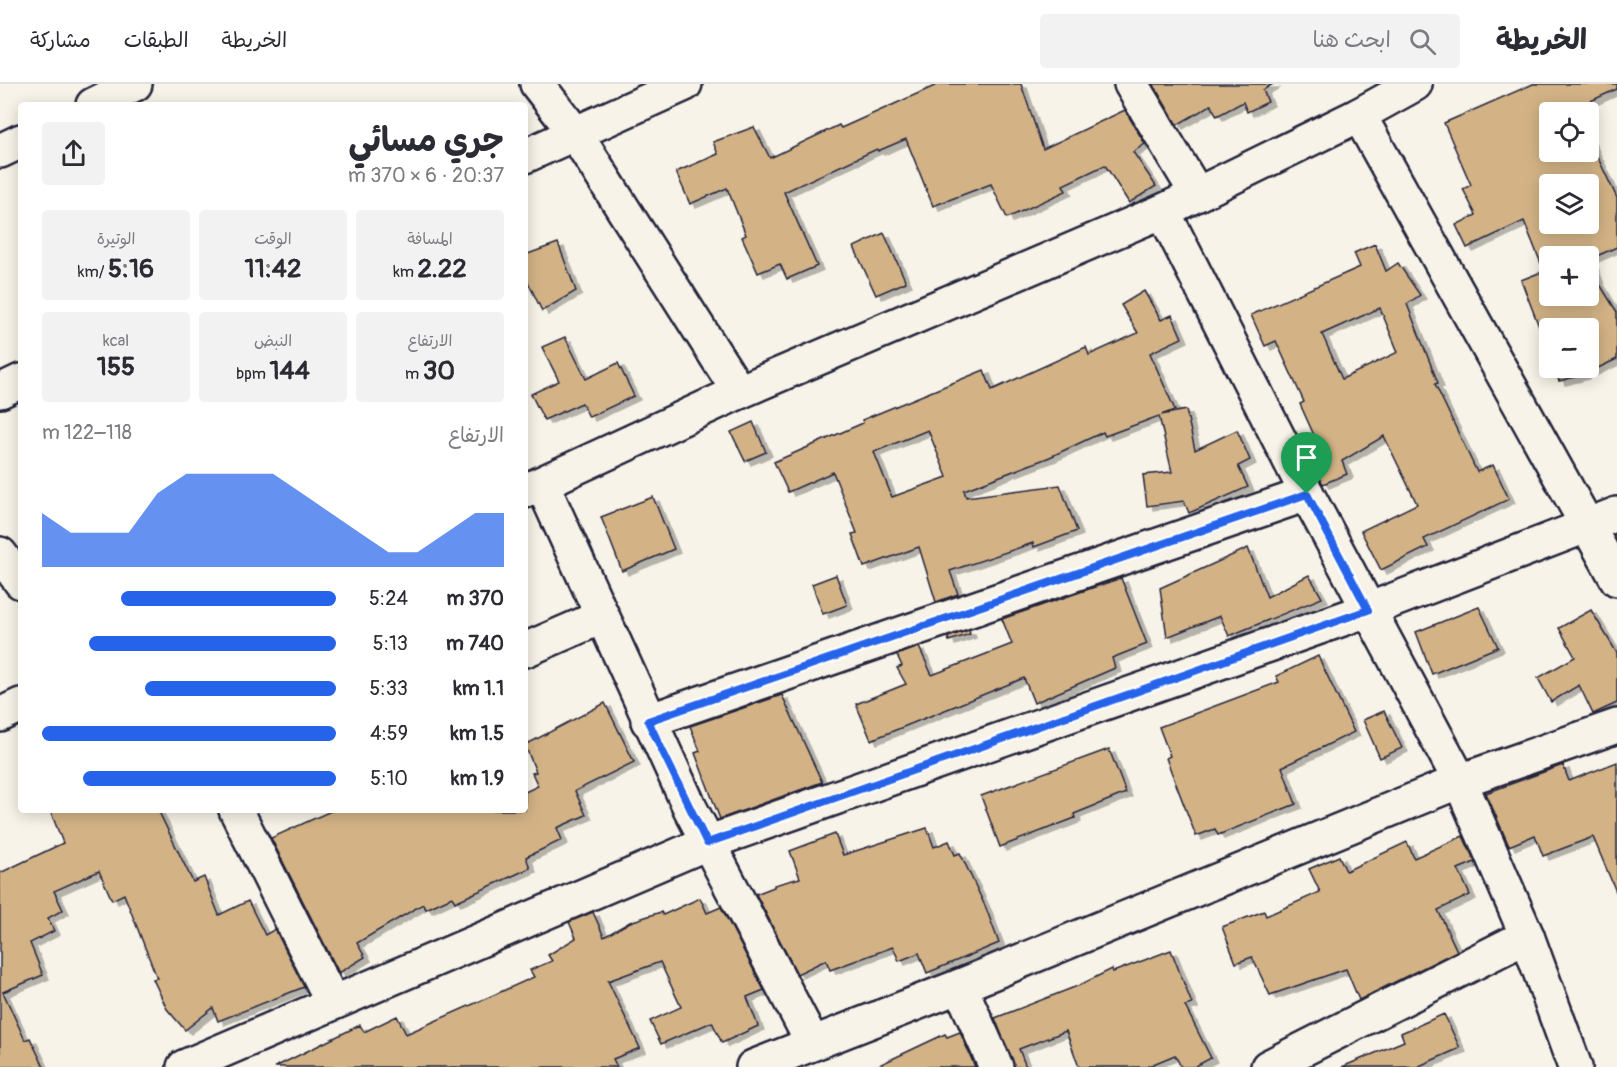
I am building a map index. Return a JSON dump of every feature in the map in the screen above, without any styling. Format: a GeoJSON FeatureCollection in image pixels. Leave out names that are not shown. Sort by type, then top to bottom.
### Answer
{"type":"FeatureCollection","features":[{"type":"Feature","properties":{"kind":"street"},"geometry":{"type":"LineString","coordinates":[[99,102],[135,84]]}},
{"type":"Feature","properties":{"kind":"street"},"geometry":{"type":"LineString","coordinates":[[537,84],[575,133],[739,392]]}},
{"type":"Feature","properties":{"kind":"street"},"geometry":{"type":"LineString","coordinates":[[528,155],[685,84]]}},
{"type":"Feature","properties":{"kind":"street"},"geometry":{"type":"LineString","coordinates":[[1131,84],[1197,194]]}},
{"type":"Feature","properties":{"kind":"street"},"geometry":{"type":"LineString","coordinates":[[812,1042],[724,871],[707,843],[648,721],[602,617],[533,487],[739,392],[1162,211],[1359,116],[1412,85]]}},
{"type":"Feature","properties":{"kind":"street"},"geometry":{"type":"LineString","coordinates":[[1359,116],[1603,521],[1617,579]]}},
{"type":"Feature","properties":{"kind":"street"},"geometry":{"type":"LineString","coordinates":[[0,151],[18,142]]}},
{"type":"Feature","properties":{"kind":"street"},"geometry":{"type":"LineString","coordinates":[[1162,211],[1307,494],[1460,781],[1527,936],[1575,1067]]}},
{"type":"Feature","properties":{"kind":"street"},"geometry":{"type":"LineString","coordinates":[[0,391],[18,382]]}},
{"type":"Feature","properties":{"kind":"street"},"geometry":{"type":"LineString","coordinates":[[648,721],[1307,494]]}},
{"type":"Feature","properties":{"kind":"street"},"geometry":{"type":"LineString","coordinates":[[184,1067],[332,1001],[707,843],[1368,610],[1603,521]]}},
{"type":"Feature","properties":{"kind":"street"},"geometry":{"type":"LineString","coordinates":[[0,554],[18,578]]}},
{"type":"Feature","properties":{"kind":"street"},"geometry":{"type":"LineString","coordinates":[[528,649],[602,617]]}},
{"type":"Feature","properties":{"kind":"street"},"geometry":{"type":"LineString","coordinates":[[0,715],[18,706]]}},
{"type":"Feature","properties":{"kind":"street"},"geometry":{"type":"LineString","coordinates":[[753,1067],[960,986],[1460,781],[1617,726]]}},
{"type":"Feature","properties":{"kind":"street"},"geometry":{"type":"LineString","coordinates":[[238,813],[332,1001]]}},
{"type":"Feature","properties":{"kind":"street"},"geometry":{"type":"LineString","coordinates":[[1268,1067],[1527,936]]}},
{"type":"Feature","properties":{"kind":"street"},"geometry":{"type":"LineString","coordinates":[[960,986],[996,1067]]}},
{"type":"Feature","properties":{"kind":"building"},"geometry":{"type":"Polygon","coordinates":[[[939,84],[1021,84],[1043,149],[1125,110],[1145,144],[1133,152],[1156,186],[1129,203],[1105,165],[1063,185],[1066,191],[1007,218],[991,184],[933,206],[906,139],[878,151],[877,149],[784,192],[817,266],[787,279],[780,264],[758,273],[742,237],[746,235],[727,188],[690,204],[676,172],[718,154],[713,142],[754,127],[770,158],[839,125],[841,128],[939,84]]]}},
{"type":"Feature","properties":{"kind":"building"},"geometry":{"type":"Polygon","coordinates":[[[1153,84],[1273,84],[1263,90],[1268,102],[1247,112],[1243,102],[1217,116],[1211,105],[1177,125],[1153,84]]]}},
{"type":"Feature","properties":{"kind":"building"},"geometry":{"type":"Polygon","coordinates":[[[1533,84],[1617,84],[1617,89],[1588,102],[1539,102],[1539,162],[1599,162],[1599,160],[1617,198],[1617,247],[1599,255],[1599,246],[1539,246],[1539,258],[1524,221],[1467,248],[1456,225],[1476,215],[1463,189],[1471,185],[1444,123],[1533,84]]]}},
{"type":"Feature","properties":{"kind":"building"},"geometry":{"type":"Polygon","coordinates":[[[884,233],[906,282],[876,295],[854,247],[884,233]]]}},
{"type":"Feature","properties":{"kind":"building"},"geometry":{"type":"Polygon","coordinates":[[[558,243],[576,291],[542,311],[528,282],[528,254],[558,243]]]}},
{"type":"Feature","properties":{"kind":"building"},"geometry":{"type":"Polygon","coordinates":[[[1375,244],[1386,271],[1398,263],[1420,295],[1407,304],[1438,383],[1435,384],[1477,472],[1493,465],[1509,499],[1424,539],[1428,547],[1381,570],[1361,531],[1417,504],[1384,436],[1342,461],[1347,474],[1323,484],[1305,449],[1318,444],[1300,404],[1304,402],[1276,341],[1265,346],[1251,315],[1360,267],[1354,253],[1375,244]],[[1380,308],[1322,334],[1342,379],[1398,352],[1380,308]]]}},
{"type":"Feature","properties":{"kind":"building"},"geometry":{"type":"Polygon","coordinates":[[[1539,273],[1539,306],[1599,306],[1599,283],[1617,312],[1617,359],[1599,367],[1599,318],[1539,318],[1539,327],[1521,280],[1539,273]]]}},
{"type":"Feature","properties":{"kind":"building"},"geometry":{"type":"Polygon","coordinates":[[[1144,291],[1161,320],[1172,315],[1182,338],[1150,353],[1175,410],[1161,415],[1186,410],[1195,450],[1237,430],[1250,460],[1238,466],[1248,487],[1189,513],[1184,501],[1147,506],[1143,475],[1172,472],[1159,416],[1105,436],[1103,432],[1050,457],[964,490],[966,497],[1060,485],[1077,531],[1034,547],[1033,543],[950,571],[958,594],[936,602],[919,547],[864,567],[852,534],[857,533],[833,472],[788,492],[774,462],[863,423],[862,420],[984,370],[992,390],[1086,347],[1089,355],[1138,333],[1121,305],[1144,291]],[[928,430],[874,452],[892,497],[947,477],[928,430]]]}},
{"type":"Feature","properties":{"kind":"building"},"geometry":{"type":"Polygon","coordinates":[[[565,337],[586,379],[618,363],[634,396],[589,417],[582,403],[544,420],[531,394],[559,381],[542,347],[565,337]]]}},
{"type":"Feature","properties":{"kind":"building"},"geometry":{"type":"Polygon","coordinates":[[[753,422],[766,452],[745,461],[731,432],[753,422]]]}},
{"type":"Feature","properties":{"kind":"building"},"geometry":{"type":"Polygon","coordinates":[[[653,497],[674,549],[622,571],[601,517],[653,497]]]}},
{"type":"Feature","properties":{"kind":"building"},"geometry":{"type":"Polygon","coordinates":[[[1248,548],[1267,597],[1309,575],[1322,598],[1229,636],[1220,616],[1167,637],[1160,588],[1248,548]]]}},
{"type":"Feature","properties":{"kind":"building"},"geometry":{"type":"Polygon","coordinates":[[[836,575],[847,605],[823,614],[812,584],[836,575]]]}},
{"type":"Feature","properties":{"kind":"building"},"geometry":{"type":"Polygon","coordinates":[[[1121,578],[1147,644],[1112,658],[1115,668],[1034,703],[1024,678],[871,740],[856,704],[906,684],[897,668],[902,666],[897,655],[919,647],[932,675],[1012,644],[1002,619],[1121,578]]]}},
{"type":"Feature","properties":{"kind":"building"},"geometry":{"type":"Polygon","coordinates":[[[1479,607],[1498,647],[1432,674],[1416,632],[1479,607]]]}},
{"type":"Feature","properties":{"kind":"building"},"geometry":{"type":"Polygon","coordinates":[[[1591,610],[1617,653],[1617,703],[1593,714],[1579,685],[1551,702],[1538,678],[1575,657],[1559,628],[1591,610]]]}},
{"type":"Feature","properties":{"kind":"building"},"geometry":{"type":"Polygon","coordinates":[[[969,630],[970,634],[949,641],[948,637],[969,630]]]}},
{"type":"Feature","properties":{"kind":"building"},"geometry":{"type":"Polygon","coordinates":[[[1318,656],[1354,732],[1282,767],[1296,804],[1218,835],[1215,829],[1196,836],[1166,758],[1170,756],[1159,727],[1279,682],[1276,676],[1318,656]]]}},
{"type":"Feature","properties":{"kind":"building"},"geometry":{"type":"Polygon","coordinates":[[[782,695],[822,782],[720,819],[695,753],[700,751],[690,726],[782,695]]]}},
{"type":"Feature","properties":{"kind":"building"},"geometry":{"type":"Polygon","coordinates":[[[605,703],[634,762],[575,791],[586,815],[557,828],[562,840],[526,857],[530,868],[455,902],[452,897],[426,909],[423,904],[357,943],[365,957],[339,973],[271,838],[326,813],[528,813],[528,791],[538,786],[532,773],[536,772],[528,752],[528,743],[605,703]]]}},
{"type":"Feature","properties":{"kind":"building"},"geometry":{"type":"Polygon","coordinates":[[[1384,711],[1402,748],[1380,758],[1363,720],[1384,711]]]}},
{"type":"Feature","properties":{"kind":"building"},"geometry":{"type":"Polygon","coordinates":[[[1109,749],[1126,793],[1074,814],[1075,818],[1000,847],[981,796],[1109,749]]]}},
{"type":"Feature","properties":{"kind":"building"},"geometry":{"type":"Polygon","coordinates":[[[1617,762],[1617,894],[1593,837],[1543,856],[1535,835],[1509,846],[1486,793],[1563,765],[1569,781],[1617,762]]]}},
{"type":"Feature","properties":{"kind":"building"},"geometry":{"type":"Polygon","coordinates":[[[51,813],[159,813],[193,882],[204,877],[219,915],[248,901],[265,935],[275,929],[304,987],[218,1021],[213,1008],[185,1030],[167,1009],[153,979],[157,978],[124,894],[112,900],[99,871],[54,891],[63,910],[48,918],[54,931],[30,943],[43,975],[3,992],[25,1040],[30,1038],[44,1067],[0,1067],[0,873],[63,843],[51,813]]]}},
{"type":"Feature","properties":{"kind":"building"},"geometry":{"type":"Polygon","coordinates":[[[927,828],[934,847],[949,841],[955,855],[960,853],[986,908],[999,943],[927,973],[919,953],[899,961],[893,947],[830,970],[826,960],[797,974],[756,894],[774,885],[800,878],[790,851],[835,834],[843,855],[927,828]]]}},
{"type":"Feature","properties":{"kind":"building"},"geometry":{"type":"Polygon","coordinates":[[[1463,836],[1475,862],[1458,869],[1470,895],[1438,910],[1457,951],[1359,1000],[1346,969],[1270,995],[1252,957],[1236,963],[1222,927],[1264,911],[1266,916],[1320,892],[1309,869],[1339,856],[1346,871],[1407,842],[1414,858],[1463,836]]]}},
{"type":"Feature","properties":{"kind":"building"},"geometry":{"type":"Polygon","coordinates":[[[700,898],[707,913],[721,907],[764,990],[747,997],[758,1026],[722,1043],[712,1022],[661,1044],[650,1021],[681,1007],[660,962],[608,981],[640,1048],[613,1059],[617,1067],[275,1067],[360,1025],[364,1032],[397,1016],[406,1034],[534,977],[530,970],[552,961],[548,955],[576,938],[569,922],[593,912],[604,937],[630,922],[661,912],[663,915],[700,898]]]}},
{"type":"Feature","properties":{"kind":"building"},"geometry":{"type":"Polygon","coordinates":[[[1171,950],[1192,1004],[1185,1006],[1211,1058],[1194,1067],[1181,1067],[1175,1055],[1146,1067],[1079,1067],[1066,1031],[1019,1049],[1026,1067],[1014,1067],[995,1018],[1080,985],[1112,969],[1113,972],[1171,950]]]}},
{"type":"Feature","properties":{"kind":"building"},"geometry":{"type":"Polygon","coordinates":[[[1444,1014],[1460,1048],[1417,1067],[1342,1067],[1404,1041],[1401,1033],[1444,1014]]]}},
{"type":"Feature","properties":{"kind":"building"},"geometry":{"type":"Polygon","coordinates":[[[960,1032],[975,1067],[875,1067],[945,1034],[947,1037],[960,1032]]]}},
{"type":"Feature","properties":{"kind":"route"},"geometry":{"type":"LineString","coordinates":[[1307,494],[1368,610],[707,843],[648,721],[1060,579],[1307,494]]}}]}
